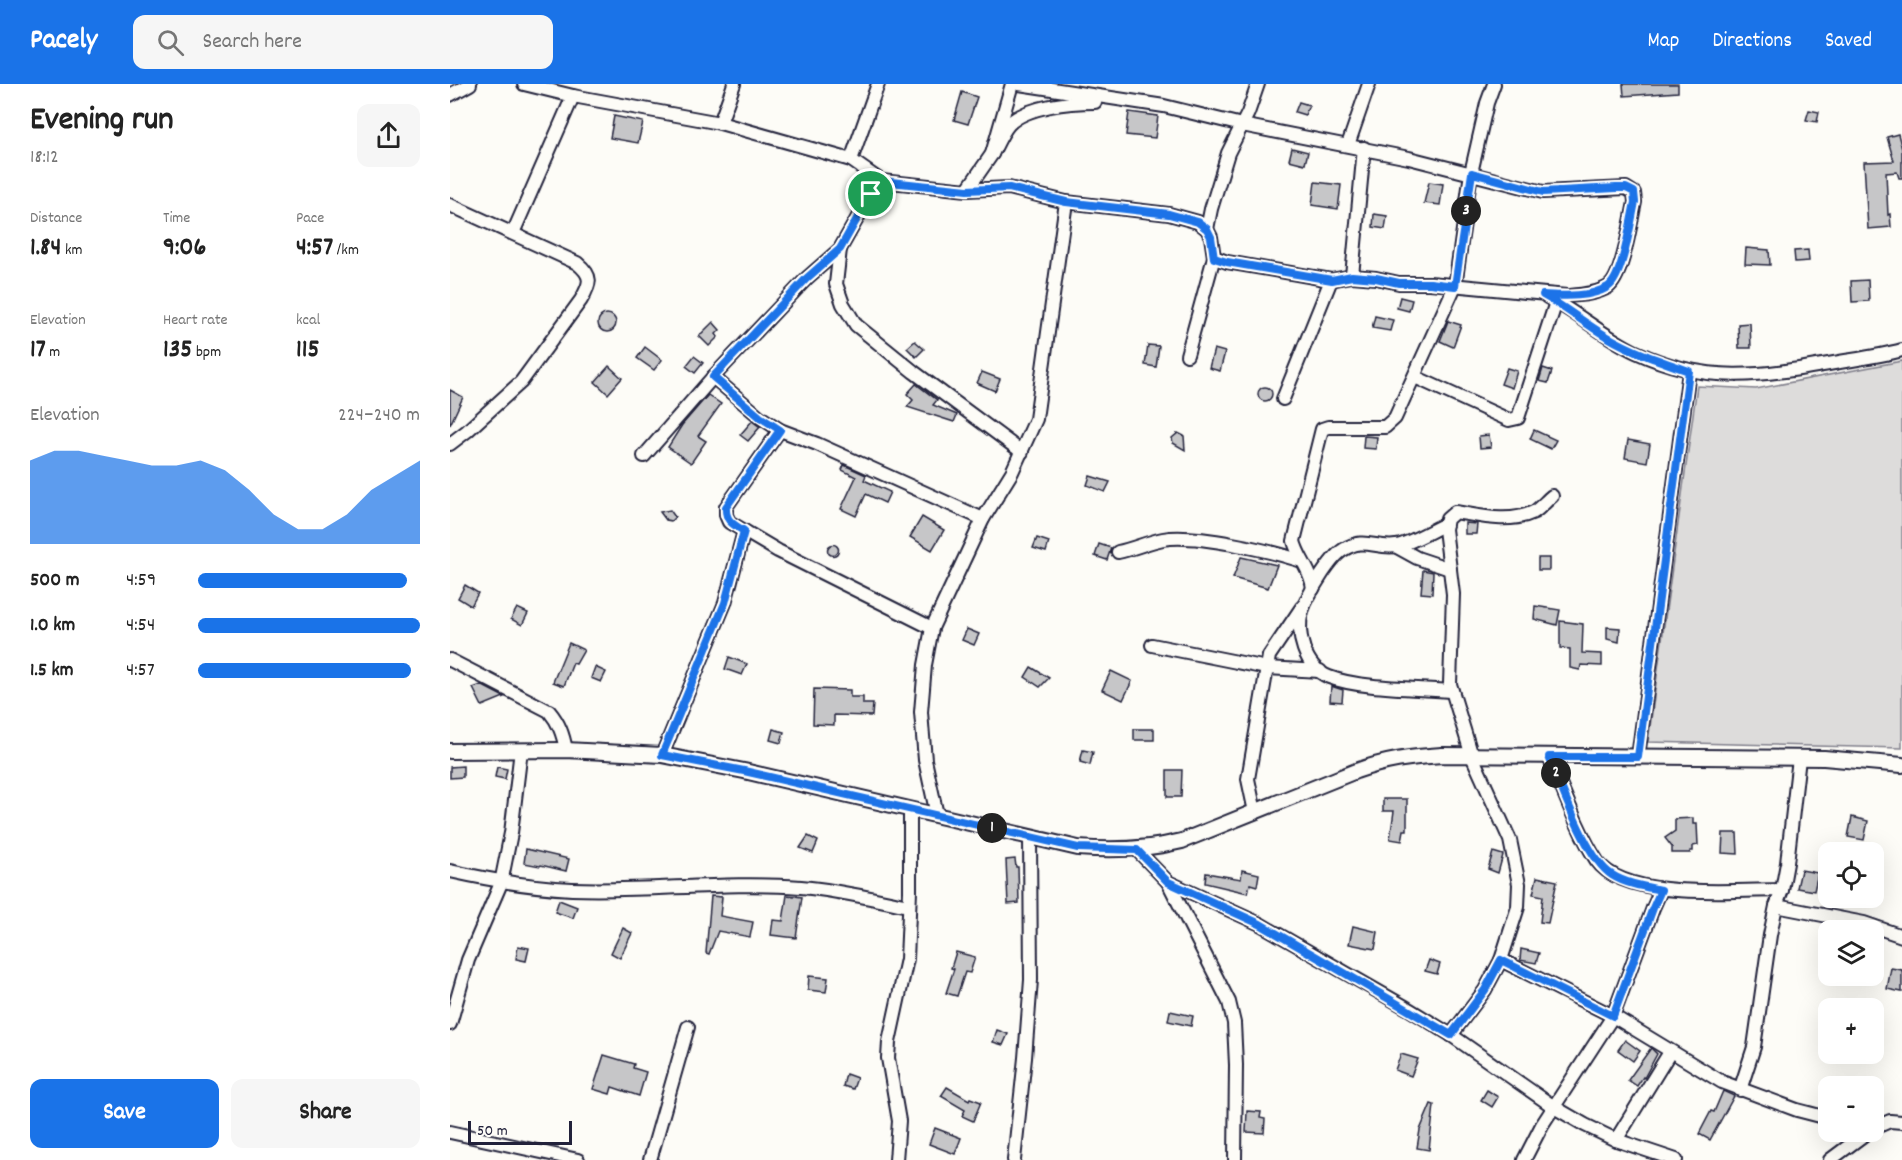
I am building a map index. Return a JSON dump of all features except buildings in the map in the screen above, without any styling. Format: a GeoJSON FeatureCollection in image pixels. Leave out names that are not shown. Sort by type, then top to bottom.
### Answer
{"type":"FeatureCollection","features":[{"type":"Feature","properties":{"kind":"street"},"geometry":{"type":"LineString","coordinates":[[450,95],[470,84]]}},
{"type":"Feature","properties":{"kind":"street"},"geometry":{"type":"LineString","coordinates":[[524,84],[573,96],[720,123],[851,160],[881,181],[967,190],[1009,188],[1066,202],[1169,214],[1198,222],[1207,229],[1211,237],[1214,258],[1187,355]]}},
{"type":"Feature","properties":{"kind":"street"},"geometry":{"type":"LineString","coordinates":[[720,123],[734,84]]}},
{"type":"Feature","properties":{"kind":"street"},"geometry":{"type":"LineString","coordinates":[[851,160],[878,84]]}},
{"type":"Feature","properties":{"kind":"street"},"geometry":{"type":"LineString","coordinates":[[992,154],[1012,84]]}},
{"type":"Feature","properties":{"kind":"street"},"geometry":{"type":"LineString","coordinates":[[1019,84],[1164,106],[1242,125],[1364,148],[1543,192],[1616,188],[1626,188],[1634,192],[1635,202],[1618,275],[1610,286],[1589,294],[1543,295],[1430,283],[1399,283],[1352,276],[1332,280],[1214,258]]}},
{"type":"Feature","properties":{"kind":"street"},"geometry":{"type":"LineString","coordinates":[[1207,229],[1228,153],[1248,113],[1258,84]]}},
{"type":"Feature","properties":{"kind":"street"},"geometry":{"type":"LineString","coordinates":[[1348,145],[1369,84]]}},
{"type":"Feature","properties":{"kind":"street"},"geometry":{"type":"LineString","coordinates":[[1313,589],[1312,579],[1296,553],[1294,541],[1322,429],[1328,427],[1385,427],[1395,418],[1455,286],[1472,173],[1487,103],[1494,84]]}},
{"type":"Feature","properties":{"kind":"street"},"geometry":{"type":"LineString","coordinates":[[513,233],[573,96]]}},
{"type":"Feature","properties":{"kind":"street"},"geometry":{"type":"LineString","coordinates":[[967,190],[1009,124],[1033,110],[1083,102],[1164,106]]}},
{"type":"Feature","properties":{"kind":"street"},"geometry":{"type":"LineString","coordinates":[[1352,276],[1364,148]]}},
{"type":"Feature","properties":{"kind":"street"},"geometry":{"type":"LineString","coordinates":[[644,456],[713,377],[807,278],[840,249],[871,194],[881,181]]}},
{"type":"Feature","properties":{"kind":"street"},"geometry":{"type":"LineString","coordinates":[[936,815],[925,760],[921,711],[932,628],[983,519],[1012,472],[1036,419],[1066,202]]}},
{"type":"Feature","properties":{"kind":"street"},"geometry":{"type":"LineString","coordinates":[[450,205],[577,262],[590,278],[588,288],[581,300],[520,382],[450,444]]}},
{"type":"Feature","properties":{"kind":"street"},"geometry":{"type":"LineString","coordinates":[[840,249],[836,284],[843,304],[856,325],[914,372],[1022,452]]}},
{"type":"Feature","properties":{"kind":"street"},"geometry":{"type":"LineString","coordinates":[[1283,399],[1332,280]]}},
{"type":"Feature","properties":{"kind":"street"},"geometry":{"type":"LineString","coordinates":[[1543,295],[1625,346],[1689,371],[1738,376],[1767,374],[1902,350]]}},
{"type":"Feature","properties":{"kind":"street"},"geometry":{"type":"LineString","coordinates":[[1414,377],[1509,420],[1518,418],[1556,302]]}},
{"type":"Feature","properties":{"kind":"street"},"geometry":{"type":"LineString","coordinates":[[1638,757],[1689,371]]}},
{"type":"Feature","properties":{"kind":"street"},"geometry":{"type":"LineString","coordinates":[[713,377],[760,417],[780,430],[817,444],[983,519]]}},
{"type":"Feature","properties":{"kind":"street"},"geometry":{"type":"LineString","coordinates":[[780,430],[726,507],[729,522],[826,576],[932,628]]}},
{"type":"Feature","properties":{"kind":"street"},"geometry":{"type":"LineString","coordinates":[[1451,1035],[1485,990],[1501,960],[1518,907],[1519,884],[1510,840],[1472,756],[1450,684],[1453,594],[1445,529],[1447,519],[1455,512],[1493,519],[1518,518],[1536,511],[1552,496]]}},
{"type":"Feature","properties":{"kind":"street"},"geometry":{"type":"LineString","coordinates":[[1397,546],[1446,524]]}},
{"type":"Feature","properties":{"kind":"street"},"geometry":{"type":"LineString","coordinates":[[662,755],[725,603],[744,531]]}},
{"type":"Feature","properties":{"kind":"street"},"geometry":{"type":"LineString","coordinates":[[1118,552],[1164,539],[1194,538],[1281,554],[1302,561]]}},
{"type":"Feature","properties":{"kind":"street"},"geometry":{"type":"LineString","coordinates":[[1255,812],[1248,780],[1269,656],[1285,629],[1341,550],[1362,542],[1397,546],[1417,558],[1450,569]]}},
{"type":"Feature","properties":{"kind":"street"},"geometry":{"type":"LineString","coordinates":[[1305,603],[1300,618],[1301,643],[1313,666],[1328,676],[1354,683],[1452,691]]}},
{"type":"Feature","properties":{"kind":"street"},"geometry":{"type":"LineString","coordinates":[[1152,645],[1267,668],[1320,671]]}},
{"type":"Feature","properties":{"kind":"street"},"geometry":{"type":"LineString","coordinates":[[450,660],[549,711],[557,720],[562,731],[566,750]]}},
{"type":"Feature","properties":{"kind":"street"},"geometry":{"type":"LineString","coordinates":[[450,1024],[468,960],[501,883],[511,833],[521,750]]}},
{"type":"Feature","properties":{"kind":"street"},"geometry":{"type":"LineString","coordinates":[[450,751],[566,750],[662,755],[744,771],[1078,848],[1137,850],[1182,841],[1385,761],[1442,755],[1799,758],[1902,765]]}},
{"type":"Feature","properties":{"kind":"street"},"geometry":{"type":"LineString","coordinates":[[1549,757],[1587,842],[1598,861],[1614,876],[1661,890],[1782,890]]}},
{"type":"Feature","properties":{"kind":"street"},"geometry":{"type":"LineString","coordinates":[[1740,1090],[1754,1047],[1770,935],[1782,890],[1799,758]]}},
{"type":"Feature","properties":{"kind":"street"},"geometry":{"type":"LineString","coordinates":[[896,1160],[899,1121],[888,1058],[889,1042],[907,959],[910,809]]}},
{"type":"Feature","properties":{"kind":"street"},"geometry":{"type":"LineString","coordinates":[[1014,1160],[1031,980],[1030,837]]}},
{"type":"Feature","properties":{"kind":"street"},"geometry":{"type":"LineString","coordinates":[[1137,850],[1168,882],[1228,1002],[1234,1023],[1236,1065],[1235,1160]]}},
{"type":"Feature","properties":{"kind":"street"},"geometry":{"type":"LineString","coordinates":[[450,871],[501,883],[572,889],[704,886],[818,888],[909,906]]}},
{"type":"Feature","properties":{"kind":"street"},"geometry":{"type":"LineString","coordinates":[[1168,882],[1260,924],[1451,1035],[1554,1107],[1616,1140],[1676,1160]]}},
{"type":"Feature","properties":{"kind":"street"},"geometry":{"type":"LineString","coordinates":[[1524,1160],[1542,1125],[1613,1016],[1661,890]]}},
{"type":"Feature","properties":{"kind":"street"},"geometry":{"type":"LineString","coordinates":[[1776,906],[1864,923],[1902,936]]}},
{"type":"Feature","properties":{"kind":"street"},"geometry":{"type":"LineString","coordinates":[[1501,960],[1613,1016],[1722,1082],[1818,1115]]}},
{"type":"Feature","properties":{"kind":"street"},"geometry":{"type":"LineString","coordinates":[[650,1160],[688,1027]]}},
{"type":"Feature","properties":{"kind":"street"},"geometry":{"type":"LineString","coordinates":[[1616,1140],[1670,1052]]}},
{"type":"Feature","properties":{"kind":"street"},"geometry":{"type":"LineString","coordinates":[[1884,1124],[1890,1121],[1902,1122]]}},
{"type":"Feature","properties":{"kind":"street"},"geometry":{"type":"LineString","coordinates":[[450,1132],[578,1160]]}},
{"type":"Feature","properties":{"kind":"street"},"geometry":{"type":"LineString","coordinates":[[1830,1160],[1854,1142]]}},
{"type":"Feature","properties":{"kind":"shaded area"},"geometry":{"type":"Polygon","coordinates":[[[1902,361],[1902,748],[1648,742],[1697,386],[1756,389],[1902,361]]]}},
{"type":"Feature","properties":{"kind":"route"},"geometry":{"type":"LineString","coordinates":[[1472,173],[1543,192],[1626,188],[1634,192],[1635,202],[1618,275],[1610,286],[1589,294],[1543,295],[1625,346],[1689,371],[1638,757],[1549,757],[1587,842],[1604,869],[1614,876],[1661,890],[1613,1016],[1501,960],[1485,990],[1451,1035],[1260,924],[1168,882],[1137,850],[1078,848],[744,771],[662,755],[715,630],[734,577],[744,531],[729,522],[726,507],[780,430],[760,417],[713,377],[807,278],[840,249],[871,194],[881,181],[967,190],[1009,188],[1066,202],[1169,214],[1198,222],[1207,229],[1211,237],[1214,258],[1227,262],[1332,280],[1352,276],[1399,283],[1455,286],[1472,173]]}}]}
